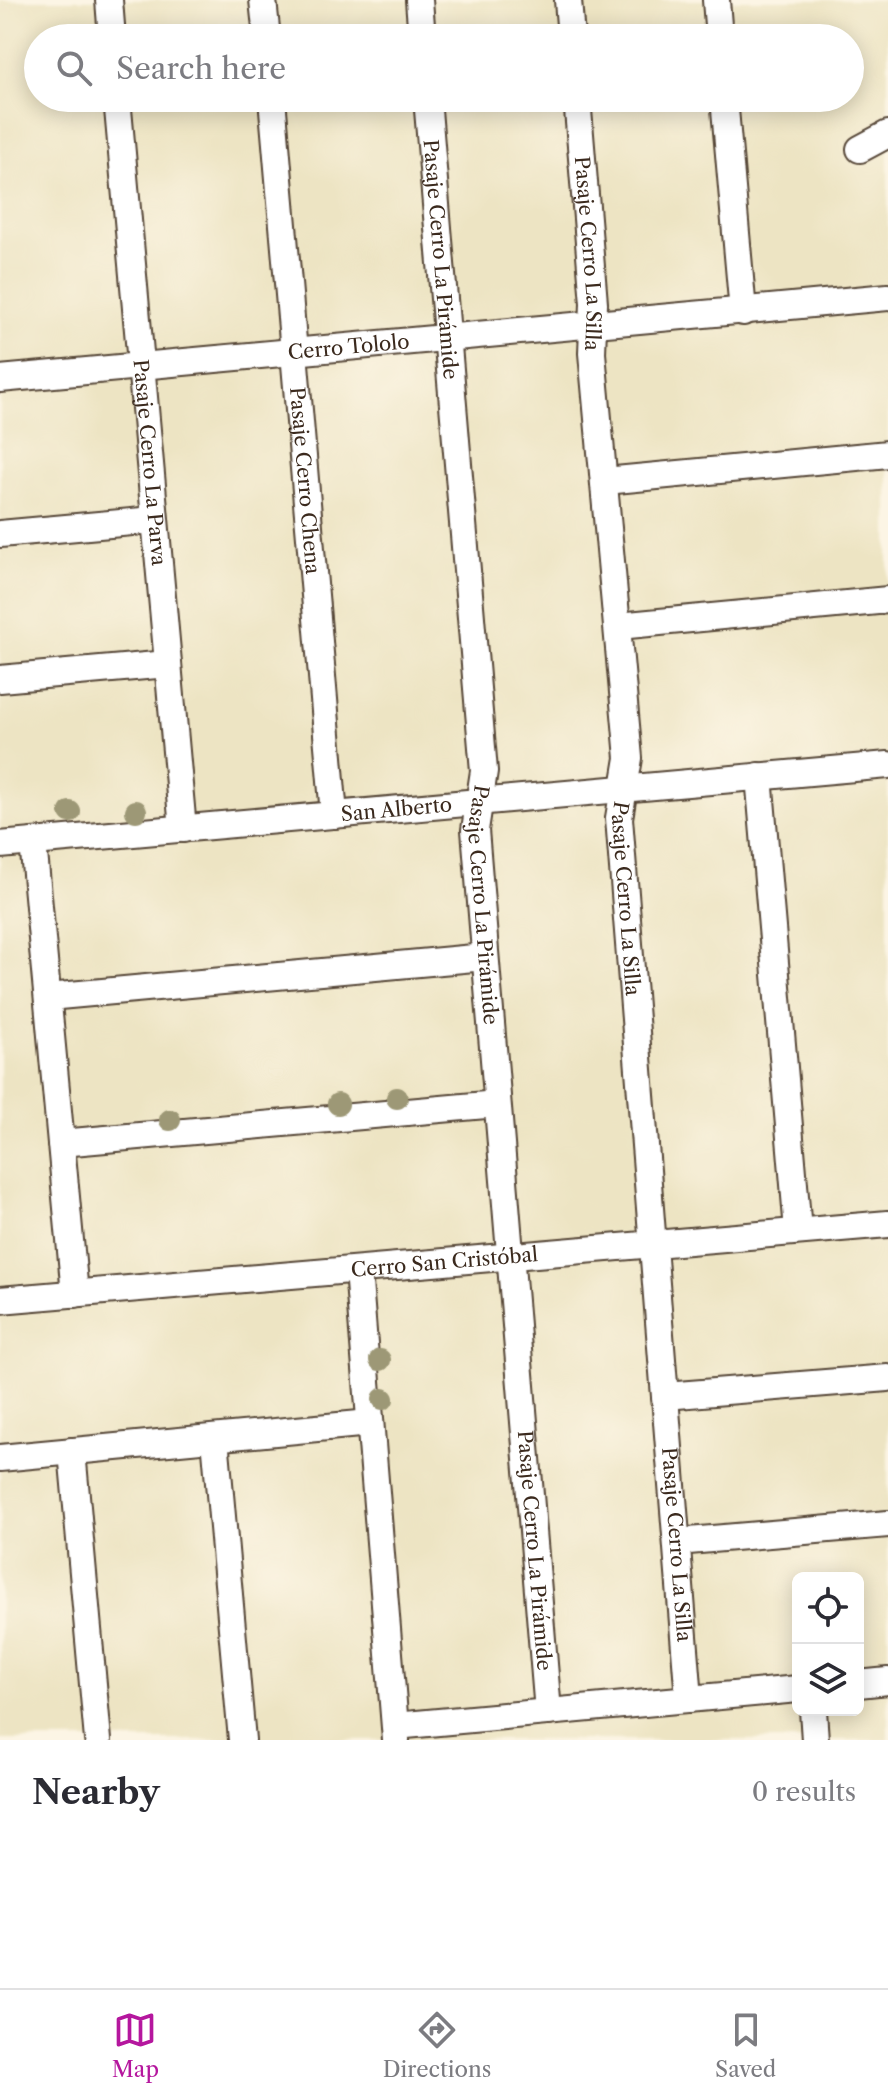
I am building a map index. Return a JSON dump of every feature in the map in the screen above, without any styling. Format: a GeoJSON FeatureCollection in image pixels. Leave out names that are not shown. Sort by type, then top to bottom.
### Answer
{"type":"FeatureCollection","features":[{"type":"Feature","properties":{"kind":"street"},"geometry":{"type":"LineString","coordinates":[[109,0],[111,24]]}},
{"type":"Feature","properties":{"kind":"street"},"geometry":{"type":"LineString","coordinates":[[263,0],[266,24]]}},
{"type":"Feature","properties":{"kind":"street"},"geometry":{"type":"LineString","coordinates":[[419,0],[421,24]]}},
{"type":"Feature","properties":{"kind":"street"},"geometry":{"type":"LineString","coordinates":[[568,0],[570,24]]}},
{"type":"Feature","properties":{"kind":"street"},"geometry":{"type":"LineString","coordinates":[[716,0],[718,24]]}},
{"type":"Feature","properties":{"kind":"street","name":"Pasaje Cerro La Parva"},"geometry":{"type":"LineString","coordinates":[[118,112],[183,829]]}},
{"type":"Feature","properties":{"kind":"street","name":"Pasaje Cerro Chena"},"geometry":{"type":"LineString","coordinates":[[273,112],[334,815]]}},
{"type":"Feature","properties":{"kind":"street","name":"Pasaje Cerro La Pirámide"},"geometry":{"type":"LineString","coordinates":[[428,112],[484,771],[475,830],[548,1712]]}},
{"type":"Feature","properties":{"kind":"street","name":"Pasaje Cerro La Silla"},"geometry":{"type":"LineString","coordinates":[[578,112],[594,303],[592,353],[629,758],[619,818],[689,1699]]}},
{"type":"Feature","properties":{"kind":"street"},"geometry":{"type":"LineString","coordinates":[[725,112],[743,312]]}},
{"type":"Feature","properties":{"kind":"street"},"geometry":{"type":"LineString","coordinates":[[860,149],[888,134]]}},
{"type":"Feature","properties":{"kind":"street","name":"Cerro Tololo"},"geometry":{"type":"LineString","coordinates":[[0,379],[888,297]]}},
{"type":"Feature","properties":{"kind":"street"},"geometry":{"type":"LineString","coordinates":[[605,481],[888,454]]}},
{"type":"Feature","properties":{"kind":"street"},"geometry":{"type":"LineString","coordinates":[[0,534],[154,520]]}},
{"type":"Feature","properties":{"kind":"street"},"geometry":{"type":"LineString","coordinates":[[618,626],[888,600]]}},
{"type":"Feature","properties":{"kind":"street"},"geometry":{"type":"LineString","coordinates":[[0,679],[168,664]]}},
{"type":"Feature","properties":{"kind":"street","name":"San Alberto"},"geometry":{"type":"LineString","coordinates":[[0,845],[888,765]]}},
{"type":"Feature","properties":{"kind":"street"},"geometry":{"type":"LineString","coordinates":[[759,776],[798,1231]]}},
{"type":"Feature","properties":{"kind":"street"},"geometry":{"type":"LineString","coordinates":[[33,842],[75,1294]]}},
{"type":"Feature","properties":{"kind":"street"},"geometry":{"type":"LineString","coordinates":[[48,997],[485,957]]}},
{"type":"Feature","properties":{"kind":"street"},"geometry":{"type":"LineString","coordinates":[[61,1143],[497,1104]]}},
{"type":"Feature","properties":{"kind":"street","name":"Cerro San Cristóbal"},"geometry":{"type":"LineString","coordinates":[[0,1300],[888,1224]]}},
{"type":"Feature","properties":{"kind":"street"},"geometry":{"type":"LineString","coordinates":[[358,1270],[395,1733],[548,1712],[792,1690]]}},
{"type":"Feature","properties":{"kind":"street"},"geometry":{"type":"LineString","coordinates":[[665,1396],[888,1378]]}},
{"type":"Feature","properties":{"kind":"street"},"geometry":{"type":"LineString","coordinates":[[0,1458],[370,1423]]}},
{"type":"Feature","properties":{"kind":"street"},"geometry":{"type":"LineString","coordinates":[[215,1438],[242,1740]]}},
{"type":"Feature","properties":{"kind":"street"},"geometry":{"type":"LineString","coordinates":[[72,1451],[98,1740]]}},
{"type":"Feature","properties":{"kind":"street"},"geometry":{"type":"LineString","coordinates":[[677,1542],[888,1524]]}},
{"type":"Feature","properties":{"kind":"street"},"geometry":{"type":"LineString","coordinates":[[864,1683],[888,1681]]}},
{"type":"Feature","properties":{"kind":"street"},"geometry":{"type":"LineString","coordinates":[[813,1716],[815,1740]]}}]}
